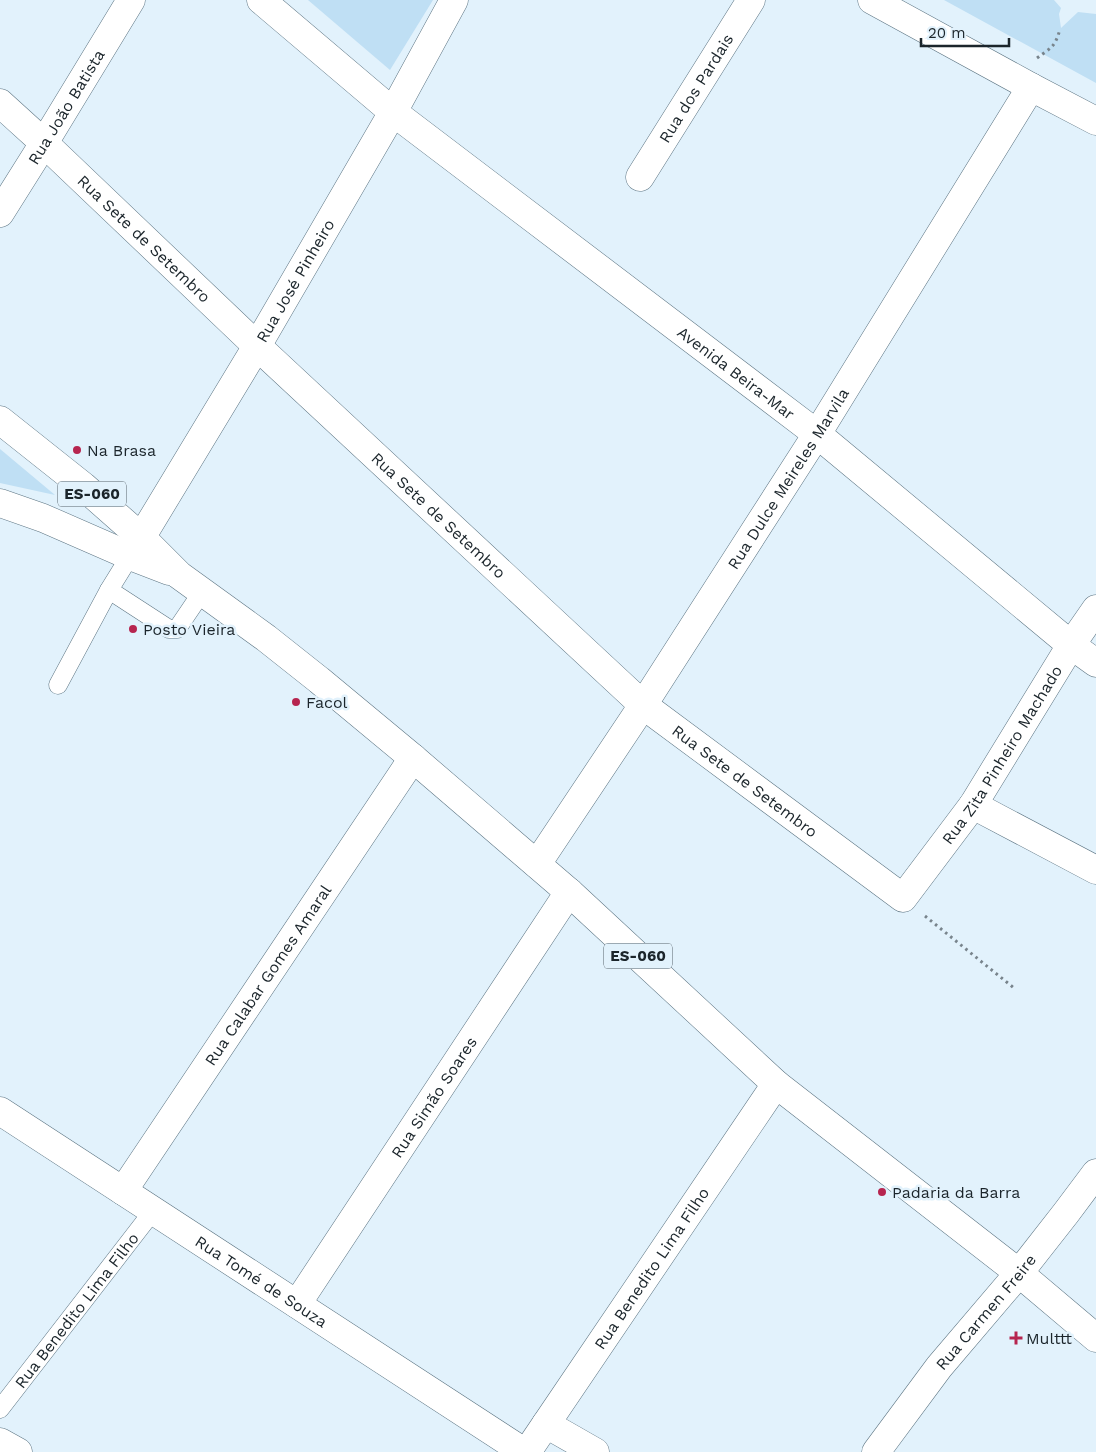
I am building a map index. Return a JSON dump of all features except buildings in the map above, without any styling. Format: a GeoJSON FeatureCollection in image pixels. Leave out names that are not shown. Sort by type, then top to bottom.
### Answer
{"type":"FeatureCollection","features":[{"type":"Feature","properties":{"kind":"street","name":"Rua João Batista"},"geometry":{"type":"LineString","coordinates":[[0,213],[131,0]]}},
{"type":"Feature","properties":{"kind":"street","name":"Avenida Beira-Mar"},"geometry":{"type":"LineString","coordinates":[[261,0],[393,112],[817,434],[1071,645],[1096,663]]}},
{"type":"Feature","properties":{"kind":"street","name":"Rua José Pinheiro"},"geometry":{"type":"LineString","coordinates":[[136,547],[257,346],[393,112],[454,0]]}},
{"type":"Feature","properties":{"kind":"street","name":"Rua dos Pardais"},"geometry":{"type":"LineString","coordinates":[[640,177],[751,0]]}},
{"type":"Feature","properties":{"kind":"street"},"geometry":{"type":"LineString","coordinates":[[872,0],[1031,75],[1096,121]]}},
{"type":"Feature","properties":{"kind":"street","name":"Rua Dulce Meireles Marvila"},"geometry":{"type":"LineString","coordinates":[[537,864],[643,705],[817,434],[1031,75]]}},
{"type":"Feature","properties":{"kind":"street","name":"Rua Sete de Setembro"},"geometry":{"type":"LineString","coordinates":[[0,103],[257,346],[643,705],[903,898]]}},
{"type":"Feature","properties":{"kind":"street","name":"ES-060"},"geometry":{"type":"LineString","coordinates":[[0,420],[83,486],[136,547]]}},
{"type":"Feature","properties":{"kind":"street","name":"ES-060"},"geometry":{"type":"LineString","coordinates":[[0,503],[136,547],[179,575],[274,644],[413,758],[569,892],[776,1084],[1018,1273],[1096,1338]]}},
{"type":"Feature","properties":{"kind":"street","name":"Rua Zita Pinheiro Machado"},"geometry":{"type":"LineString","coordinates":[[903,898],[973,805],[1071,645],[1096,609]]}},
{"type":"Feature","properties":{"kind":"street","name":"Rua Calabar Gomes Amaral"},"geometry":{"type":"LineString","coordinates":[[122,1191],[413,758]]}},
{"type":"Feature","properties":{"kind":"street"},"geometry":{"type":"LineString","coordinates":[[973,805],[1096,870]]}},
{"type":"Feature","properties":{"kind":"street","name":"Rua Simão Soares"},"geometry":{"type":"LineString","coordinates":[[297,1304],[569,892]]}},
{"type":"Feature","properties":{"kind":"street","name":"Rua Benedito Lima Filho"},"geometry":{"type":"LineString","coordinates":[[526,1452],[776,1084]]}},
{"type":"Feature","properties":{"kind":"street","name":"Rua Tomé de Souza"},"geometry":{"type":"LineString","coordinates":[[0,1111],[526,1452]]}},
{"type":"Feature","properties":{"kind":"street","name":"Rua Carmen Freire"},"geometry":{"type":"LineString","coordinates":[[876,1452],[939,1367],[1018,1273],[1096,1173]]}},
{"type":"Feature","properties":{"kind":"street"},"geometry":{"type":"LineString","coordinates":[[546,1424],[595,1452]]}},
{"type":"Feature","properties":{"kind":"street"},"geometry":{"type":"LineString","coordinates":[[0,1442],[18,1452]]}},
{"type":"Feature","properties":{"kind":"lane"},"geometry":{"type":"LineString","coordinates":[[58,685],[109,590],[136,547]]}},
{"type":"Feature","properties":{"kind":"lane"},"geometry":{"type":"LineString","coordinates":[[109,590],[169,629],[177,629],[202,592]]}},
{"type":"Feature","properties":{"kind":"lane","name":"Rua Benedito Lima Filho"},"geometry":{"type":"LineString","coordinates":[[0,1409],[153,1211]]}},
{"type":"Feature","properties":{"kind":"path"},"geometry":{"type":"LineString","coordinates":[[1031,75],[1056,42],[1060,29]]}},
{"type":"Feature","properties":{"kind":"path"},"geometry":{"type":"LineString","coordinates":[[903,898],[1014,988]]}},
{"type":"Feature","properties":{"kind":"shaded area"},"geometry":{"type":"Polygon","coordinates":[[[308,0],[433,0],[390,70],[308,0]]]}},
{"type":"Feature","properties":{"kind":"shaded area"},"geometry":{"type":"Polygon","coordinates":[[[944,0],[1054,0],[1061,8],[1059,14],[1061,28],[1078,12],[1096,14],[1096,83],[944,0]]]}},
{"type":"Feature","properties":{"kind":"shaded area"},"geometry":{"type":"Polygon","coordinates":[[[0,449],[55,495],[0,483],[0,449]]]}},
{"type":"Feature","properties":{"kind":"place","name":"Na Brasa"},"geometry":{"type":"Point","coordinates":[77,450]}},
{"type":"Feature","properties":{"kind":"place","name":"Posto Vieira"},"geometry":{"type":"Point","coordinates":[133,629]}},
{"type":"Feature","properties":{"kind":"place","name":"Facol"},"geometry":{"type":"Point","coordinates":[296,702]}},
{"type":"Feature","properties":{"kind":"place","name":"Padaria da Barra"},"geometry":{"type":"Point","coordinates":[882,1192]}},
{"type":"Feature","properties":{"kind":"place","name":"Multtt"},"geometry":{"type":"Point","coordinates":[1016,1338]}}]}
